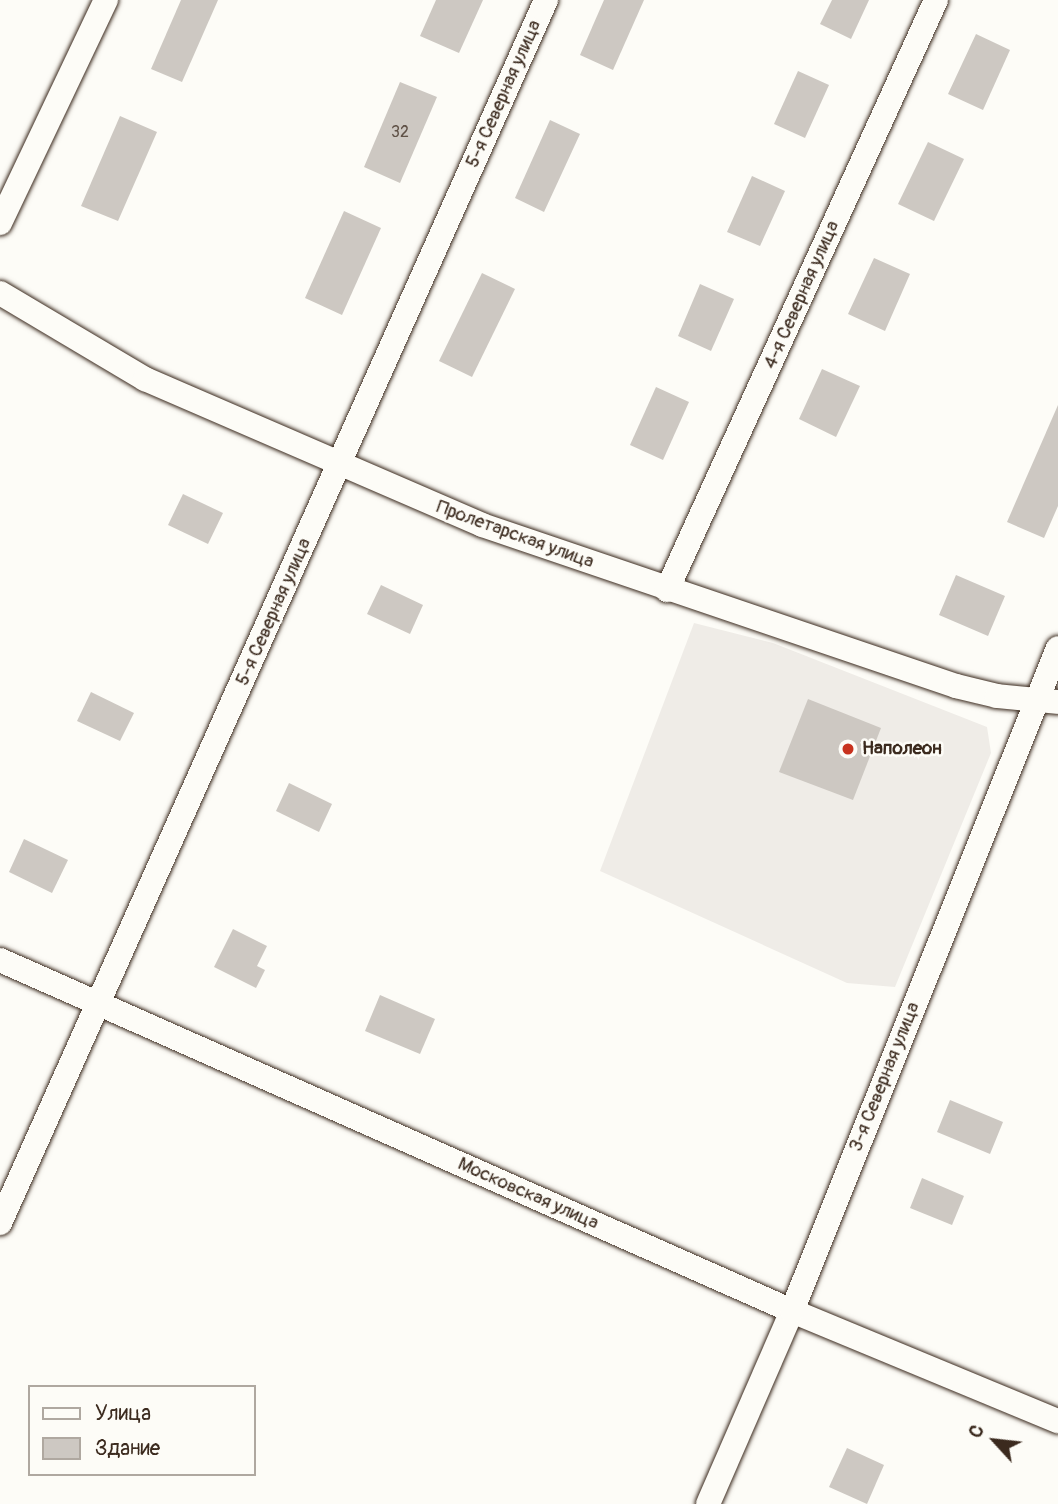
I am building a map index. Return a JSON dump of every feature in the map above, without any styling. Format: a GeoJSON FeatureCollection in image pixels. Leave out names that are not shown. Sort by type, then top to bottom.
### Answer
{"type":"FeatureCollection","features":[{"type":"Feature","properties":{"kind":"street"},"geometry":{"type":"LineString","coordinates":[[0,223],[106,0]]}},
{"type":"Feature","properties":{"kind":"street","name":"5-я Северная улица"},"geometry":{"type":"LineString","coordinates":[[0,1223],[100,1004],[545,0]]}},
{"type":"Feature","properties":{"kind":"street","name":"4-я Северная улица"},"geometry":{"type":"LineString","coordinates":[[667,590],[936,0]]}},
{"type":"Feature","properties":{"kind":"street","name":"Пролетарская улица"},"geometry":{"type":"LineString","coordinates":[[0,293],[145,379],[338,466],[482,525],[956,686],[997,696],[1048,700]]}},
{"type":"Feature","properties":{"kind":"street","name":"3-я Северная улица"},"geometry":{"type":"LineString","coordinates":[[708,1504],[792,1311],[1048,700],[1058,648]]}},
{"type":"Feature","properties":{"kind":"street","name":"Московская улица"},"geometry":{"type":"LineString","coordinates":[[0,960],[792,1311],[1058,1421]]}},
{"type":"Feature","properties":{"kind":"shaded area"},"geometry":{"type":"Polygon","coordinates":[[[694,623],[773,643],[987,727],[991,753],[895,987],[847,983],[600,871],[694,623]]]}},
{"type":"Feature","properties":{"kind":"building"},"geometry":{"type":"Polygon","coordinates":[[[181,0],[218,0],[182,82],[151,69],[181,0]]]}},
{"type":"Feature","properties":{"kind":"building"},"geometry":{"type":"Polygon","coordinates":[[[436,0],[483,0],[459,53],[420,36],[436,0]]]}},
{"type":"Feature","properties":{"kind":"building"},"geometry":{"type":"Polygon","coordinates":[[[604,0],[644,0],[613,70],[580,55],[604,0]]]}},
{"type":"Feature","properties":{"kind":"building"},"geometry":{"type":"Polygon","coordinates":[[[832,0],[869,0],[851,39],[820,24],[832,0]]]}},
{"type":"Feature","properties":{"kind":"building"},"geometry":{"type":"Polygon","coordinates":[[[976,34],[1010,50],[983,110],[948,94],[976,34]]]}},
{"type":"Feature","properties":{"kind":"building"},"geometry":{"type":"Polygon","coordinates":[[[798,71],[829,85],[805,138],[774,124],[798,71]]]}},
{"type":"Feature","properties":{"kind":"building"},"geometry":{"type":"Polygon","coordinates":[[[400,82],[437,97],[400,183],[364,167],[400,82]]]}},
{"type":"Feature","properties":{"kind":"building"},"geometry":{"type":"Polygon","coordinates":[[[120,116],[157,132],[118,221],[81,206],[120,116]]]}},
{"type":"Feature","properties":{"kind":"building"},"geometry":{"type":"Polygon","coordinates":[[[550,120],[580,134],[544,212],[515,198],[550,120]]]}},
{"type":"Feature","properties":{"kind":"building"},"geometry":{"type":"Polygon","coordinates":[[[928,142],[964,159],[934,221],[898,204],[928,142]]]}},
{"type":"Feature","properties":{"kind":"building"},"geometry":{"type":"Polygon","coordinates":[[[752,176],[785,191],[760,246],[727,232],[752,176]]]}},
{"type":"Feature","properties":{"kind":"building"},"geometry":{"type":"Polygon","coordinates":[[[344,211],[381,228],[342,315],[305,298],[344,211]]]}},
{"type":"Feature","properties":{"kind":"building"},"geometry":{"type":"Polygon","coordinates":[[[874,258],[910,274],[885,331],[848,314],[874,258]]]}},
{"type":"Feature","properties":{"kind":"building"},"geometry":{"type":"Polygon","coordinates":[[[482,273],[515,289],[472,377],[439,361],[482,273]]]}},
{"type":"Feature","properties":{"kind":"building"},"geometry":{"type":"Polygon","coordinates":[[[700,284],[734,299],[711,351],[678,336],[700,284]]]}},
{"type":"Feature","properties":{"kind":"building"},"geometry":{"type":"Polygon","coordinates":[[[822,369],[860,386],[836,437],[799,419],[822,369]]]}},
{"type":"Feature","properties":{"kind":"building"},"geometry":{"type":"Polygon","coordinates":[[[656,387],[689,402],[663,460],[630,445],[656,387]]]}},
{"type":"Feature","properties":{"kind":"building"},"geometry":{"type":"Polygon","coordinates":[[[1058,405],[1058,506],[1044,538],[1007,522],[1058,405]]]}},
{"type":"Feature","properties":{"kind":"building"},"geometry":{"type":"Polygon","coordinates":[[[183,494],[223,513],[208,544],[168,525],[183,494]]]}},
{"type":"Feature","properties":{"kind":"building"},"geometry":{"type":"Polygon","coordinates":[[[956,575],[1005,596],[988,636],[939,615],[956,575]]]}},
{"type":"Feature","properties":{"kind":"building"},"geometry":{"type":"Polygon","coordinates":[[[381,585],[423,605],[410,634],[367,614],[381,585]]]}},
{"type":"Feature","properties":{"kind":"building"},"geometry":{"type":"Polygon","coordinates":[[[91,692],[134,713],[120,741],[77,721],[91,692]]]}},
{"type":"Feature","properties":{"kind":"building"},"geometry":{"type":"Polygon","coordinates":[[[808,699],[881,728],[853,800],[779,772],[808,699]]]}},
{"type":"Feature","properties":{"kind":"building"},"geometry":{"type":"Polygon","coordinates":[[[289,783],[332,804],[319,832],[276,811],[289,783]]]}},
{"type":"Feature","properties":{"kind":"building"},"geometry":{"type":"Polygon","coordinates":[[[24,839],[68,860],[52,893],[9,872],[24,839]]]}},
{"type":"Feature","properties":{"kind":"building"},"geometry":{"type":"Polygon","coordinates":[[[233,929],[267,946],[257,966],[265,970],[256,988],[214,967],[233,929]]]}},
{"type":"Feature","properties":{"kind":"building"},"geometry":{"type":"Polygon","coordinates":[[[380,995],[435,1019],[420,1054],[365,1031],[380,995]]]}},
{"type":"Feature","properties":{"kind":"building"},"geometry":{"type":"Polygon","coordinates":[[[950,1100],[1003,1122],[990,1154],[937,1132],[950,1100]]]}},
{"type":"Feature","properties":{"kind":"building"},"geometry":{"type":"Polygon","coordinates":[[[922,1178],[964,1196],[952,1225],[910,1208],[922,1178]]]}},
{"type":"Feature","properties":{"kind":"building"},"geometry":{"type":"Polygon","coordinates":[[[847,1448],[884,1465],[867,1504],[829,1487],[847,1448]]]}},
{"type":"Feature","properties":{"kind":"place","name":"Наполеон"},"geometry":{"type":"Point","coordinates":[848,749]}}]}
